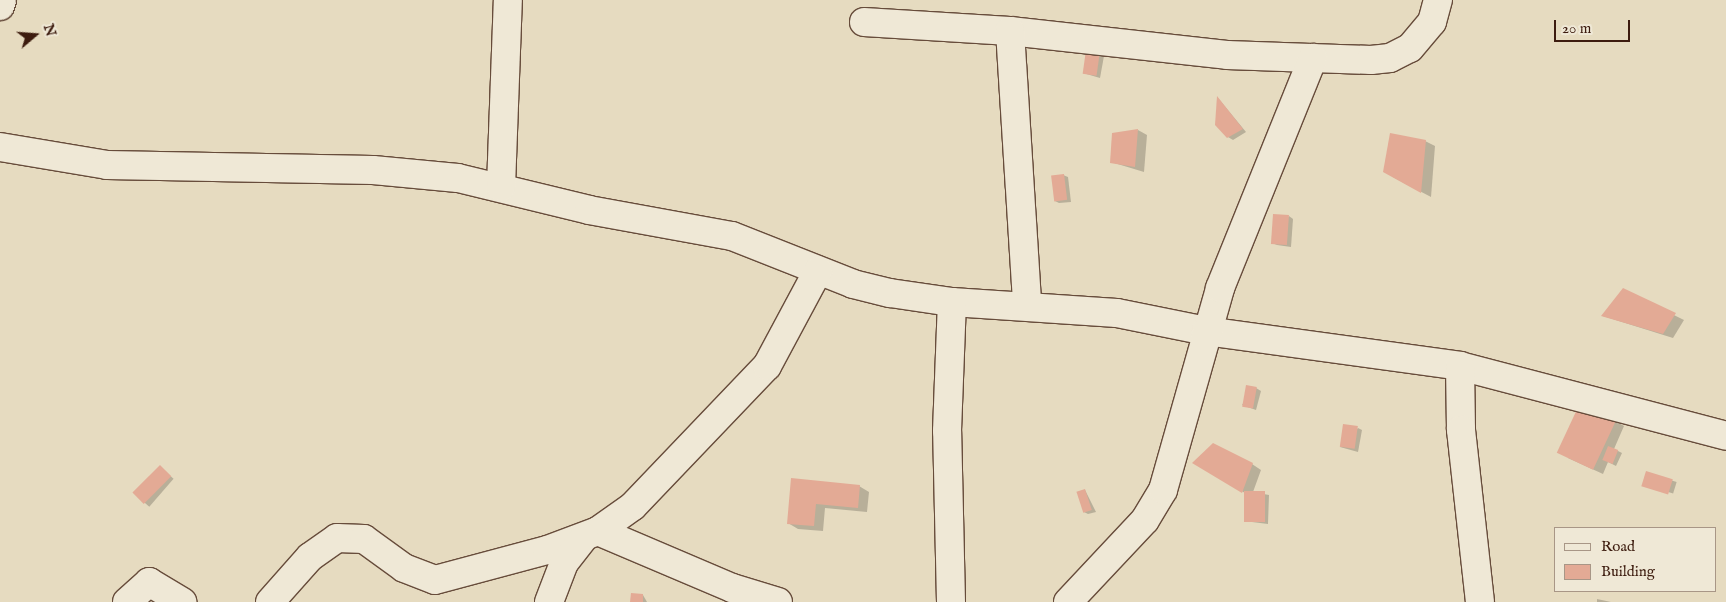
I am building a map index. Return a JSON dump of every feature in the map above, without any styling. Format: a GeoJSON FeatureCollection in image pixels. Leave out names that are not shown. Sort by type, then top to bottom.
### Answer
{"type":"FeatureCollection","features":[{"type":"Feature","properties":{"kind":"street"},"geometry":{"type":"LineString","coordinates":[[0,6],[2,0]]}},
{"type":"Feature","properties":{"kind":"street"},"geometry":{"type":"LineString","coordinates":[[500,187],[508,0]]}},
{"type":"Feature","properties":{"kind":"street"},"geometry":{"type":"LineString","coordinates":[[864,22],[1010,32],[1227,55],[1390,58],[1410,48],[1432,22],[1438,0]]}},
{"type":"Feature","properties":{"kind":"street"},"geometry":{"type":"LineString","coordinates":[[1010,32],[1027,305]]}},
{"type":"Feature","properties":{"kind":"street"},"geometry":{"type":"LineString","coordinates":[[1068,602],[1145,520],[1163,490],[1206,332],[1313,58]]}},
{"type":"Feature","properties":{"kind":"street"},"geometry":{"type":"LineString","coordinates":[[0,147],[107,165],[373,170],[500,187],[589,210],[732,236],[818,271],[890,293],[952,302],[1027,305],[1117,313],[1206,332],[1460,366],[1726,436]]}},
{"type":"Feature","properties":{"kind":"street"},"geometry":{"type":"LineString","coordinates":[[549,602],[564,563],[591,534],[633,506],[767,366],[818,271]]}},
{"type":"Feature","properties":{"kind":"street"},"geometry":{"type":"LineString","coordinates":[[946,601],[952,302]]}},
{"type":"Feature","properties":{"kind":"street"},"geometry":{"type":"LineString","coordinates":[[1460,366],[1461,430],[1480,602]]}},
{"type":"Feature","properties":{"kind":"street"},"geometry":{"type":"LineString","coordinates":[[270,602],[310,557],[337,538],[352,535],[422,578],[435,580],[591,534],[732,588],[778,602]]}},
{"type":"Feature","properties":{"kind":"street"},"geometry":{"type":"LineString","coordinates":[[127,602],[148,582],[182,602]]}},
{"type":"Feature","properties":{"kind":"building"},"geometry":{"type":"Polygon","coordinates":[[[1086,50],[1100,52],[1097,76],[1083,74],[1086,50]]]}},
{"type":"Feature","properties":{"kind":"building"},"geometry":{"type":"Polygon","coordinates":[[[1217,96],[1243,129],[1227,138],[1215,125],[1217,96]]]}},
{"type":"Feature","properties":{"kind":"building"},"geometry":{"type":"Polygon","coordinates":[[[1138,129],[1135,167],[1110,163],[1112,133],[1138,129]]]}},
{"type":"Feature","properties":{"kind":"building"},"geometry":{"type":"Polygon","coordinates":[[[1390,133],[1426,140],[1421,193],[1383,172],[1390,133]]]}},
{"type":"Feature","properties":{"kind":"building"},"geometry":{"type":"Polygon","coordinates":[[[1064,174],[1067,200],[1054,201],[1051,176],[1064,174]]]}},
{"type":"Feature","properties":{"kind":"building"},"geometry":{"type":"Polygon","coordinates":[[[1273,214],[1289,215],[1287,245],[1271,244],[1273,214]]]}},
{"type":"Feature","properties":{"kind":"building"},"geometry":{"type":"Polygon","coordinates":[[[1623,288],[1676,313],[1663,334],[1601,316],[1623,288]]]}},
{"type":"Feature","properties":{"kind":"building"},"geometry":{"type":"Polygon","coordinates":[[[1246,385],[1257,387],[1253,409],[1242,407],[1246,385]]]}},
{"type":"Feature","properties":{"kind":"building"},"geometry":{"type":"Polygon","coordinates":[[[1580,403],[1616,420],[1593,470],[1557,453],[1580,403]]]}},
{"type":"Feature","properties":{"kind":"building"},"geometry":{"type":"Polygon","coordinates":[[[1343,424],[1358,426],[1355,449],[1340,447],[1343,424]]]}},
{"type":"Feature","properties":{"kind":"building"},"geometry":{"type":"Polygon","coordinates":[[[1213,443],[1253,463],[1242,493],[1192,463],[1213,443]]]}},
{"type":"Feature","properties":{"kind":"building"},"geometry":{"type":"Polygon","coordinates":[[[1608,446],[1618,450],[1613,464],[1602,460],[1608,446]]]}},
{"type":"Feature","properties":{"kind":"building"},"geometry":{"type":"Polygon","coordinates":[[[160,465],[171,476],[144,504],[132,493],[160,465]]]}},
{"type":"Feature","properties":{"kind":"building"},"geometry":{"type":"Polygon","coordinates":[[[1646,471],[1673,479],[1668,494],[1641,486],[1646,471]]]}},
{"type":"Feature","properties":{"kind":"building"},"geometry":{"type":"Polygon","coordinates":[[[791,478],[860,485],[858,508],[816,504],[814,526],[787,524],[791,478]]]}},
{"type":"Feature","properties":{"kind":"building"},"geometry":{"type":"Polygon","coordinates":[[[1085,489],[1092,510],[1083,513],[1076,492],[1085,489]]]}},
{"type":"Feature","properties":{"kind":"building"},"geometry":{"type":"Polygon","coordinates":[[[1244,491],[1265,491],[1265,522],[1244,522],[1244,491]]]}},
{"type":"Feature","properties":{"kind":"building"},"geometry":{"type":"Polygon","coordinates":[[[631,593],[643,594],[643,602],[630,602],[631,593]]]}}]}
